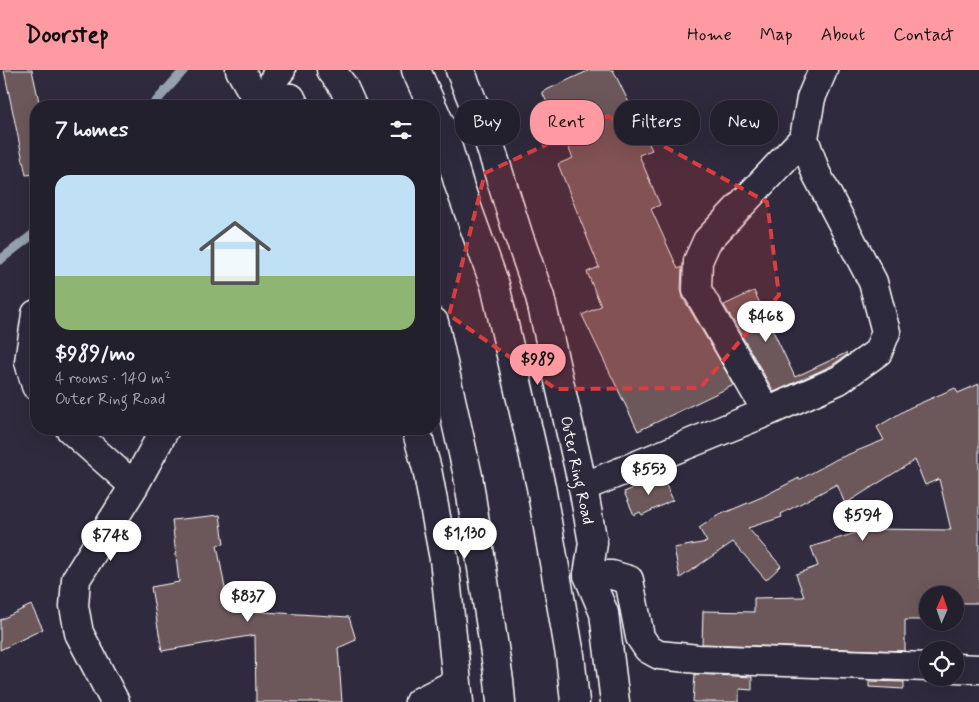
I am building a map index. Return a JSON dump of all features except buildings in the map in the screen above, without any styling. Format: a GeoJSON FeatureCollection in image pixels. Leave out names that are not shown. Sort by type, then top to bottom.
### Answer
{"type":"FeatureCollection","features":[{"type":"Feature","properties":{"kind":"main road"},"geometry":{"type":"LineString","coordinates":[[240,70],[257,100]]}},
{"type":"Feature","properties":{"kind":"main road"},"geometry":{"type":"LineString","coordinates":[[281,70],[274,77],[270,95],[286,100]]}},
{"type":"Feature","properties":{"kind":"main road"},"geometry":{"type":"LineString","coordinates":[[331,70],[343,86],[349,100]]}},
{"type":"Feature","properties":{"kind":"main road"},"geometry":{"type":"LineString","coordinates":[[416,70],[429,100]]}},
{"type":"Feature","properties":{"kind":"main road","name":"Outer Ring Road"},"geometry":{"type":"LineString","coordinates":[[460,70],[489,142],[540,297],[583,487],[593,543],[588,575]]}},
{"type":"Feature","properties":{"kind":"main road"},"geometry":{"type":"LineString","coordinates":[[583,487],[767,412],[839,380],[878,352],[886,332],[873,282],[816,173],[804,138],[810,98],[823,70]]}},
{"type":"Feature","properties":{"kind":"main road"},"geometry":{"type":"LineString","coordinates":[[440,124],[459,185],[495,285],[541,488],[570,655],[575,700]]}},
{"type":"Feature","properties":{"kind":"main road"},"geometry":{"type":"LineString","coordinates":[[767,412],[698,290],[698,261],[707,241],[804,138]]}},
{"type":"Feature","properties":{"kind":"main road"},"geometry":{"type":"LineString","coordinates":[[440,349],[468,476],[500,691]]}},
{"type":"Feature","properties":{"kind":"main road"},"geometry":{"type":"LineString","coordinates":[[77,435],[134,486]]}},
{"type":"Feature","properties":{"kind":"main road"},"geometry":{"type":"LineString","coordinates":[[115,702],[80,633],[74,606],[76,579],[134,486],[162,435]]}},
{"type":"Feature","properties":{"kind":"main road"},"geometry":{"type":"LineString","coordinates":[[418,435],[427,469],[444,560],[458,693],[419,702]]}},
{"type":"Feature","properties":{"kind":"main road"},"geometry":{"type":"LineString","coordinates":[[615,702],[604,614],[588,575],[612,575],[629,580],[640,637],[648,649],[659,655],[698,659],[919,667]]}},
{"type":"Feature","properties":{"kind":"main road"},"geometry":{"type":"LineString","coordinates":[[964,668],[979,669]]}},
{"type":"Feature","properties":{"kind":"highlighted area"},"geometry":{"type":"Polygon","coordinates":[[[608,116],[767,202],[779,295],[700,388],[556,389],[449,315],[485,173],[608,116]]]}},
{"type":"Feature","properties":{"kind":"waterway"},"geometry":{"type":"LineString","coordinates":[[157,100],[184,70]]}},
{"type":"Feature","properties":{"kind":"waterway"},"geometry":{"type":"LineString","coordinates":[[0,260],[30,237]]}}]}
